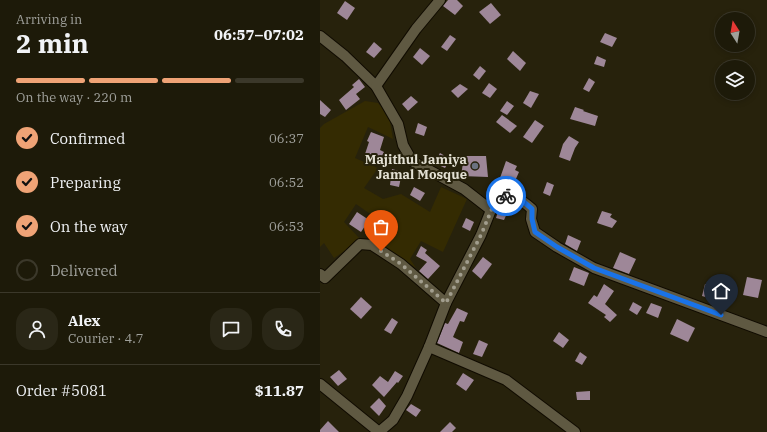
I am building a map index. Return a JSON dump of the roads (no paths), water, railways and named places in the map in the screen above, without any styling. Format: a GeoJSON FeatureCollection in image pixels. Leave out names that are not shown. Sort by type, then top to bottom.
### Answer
{"type":"FeatureCollection","features":[{"type":"Feature","properties":{"kind":"street"},"geometry":{"type":"LineString","coordinates":[[376,86],[416,29],[440,0]]}},
{"type":"Feature","properties":{"kind":"street"},"geometry":{"type":"LineString","coordinates":[[320,36],[345,56],[376,86],[398,124],[403,145],[412,162],[464,189],[491,210]]}},
{"type":"Feature","properties":{"kind":"street"},"geometry":{"type":"LineString","coordinates":[[320,384],[379,432],[393,420],[407,396],[446,303],[481,235],[496,199],[507,196],[524,202],[532,209],[532,219],[535,232],[557,247],[594,268],[767,332]]}},
{"type":"Feature","properties":{"kind":"street"},"geometry":{"type":"LineString","coordinates":[[320,274],[325,278],[360,244],[372,245],[401,264],[446,303]]}},
{"type":"Feature","properties":{"kind":"street"},"geometry":{"type":"LineString","coordinates":[[429,346],[506,380],[575,432]]}},
{"type":"Feature","properties":{"kind":"place","name":"Majithul Jamiya Jamal Mosque"},"geometry":{"type":"Point","coordinates":[475,166]}}]}
